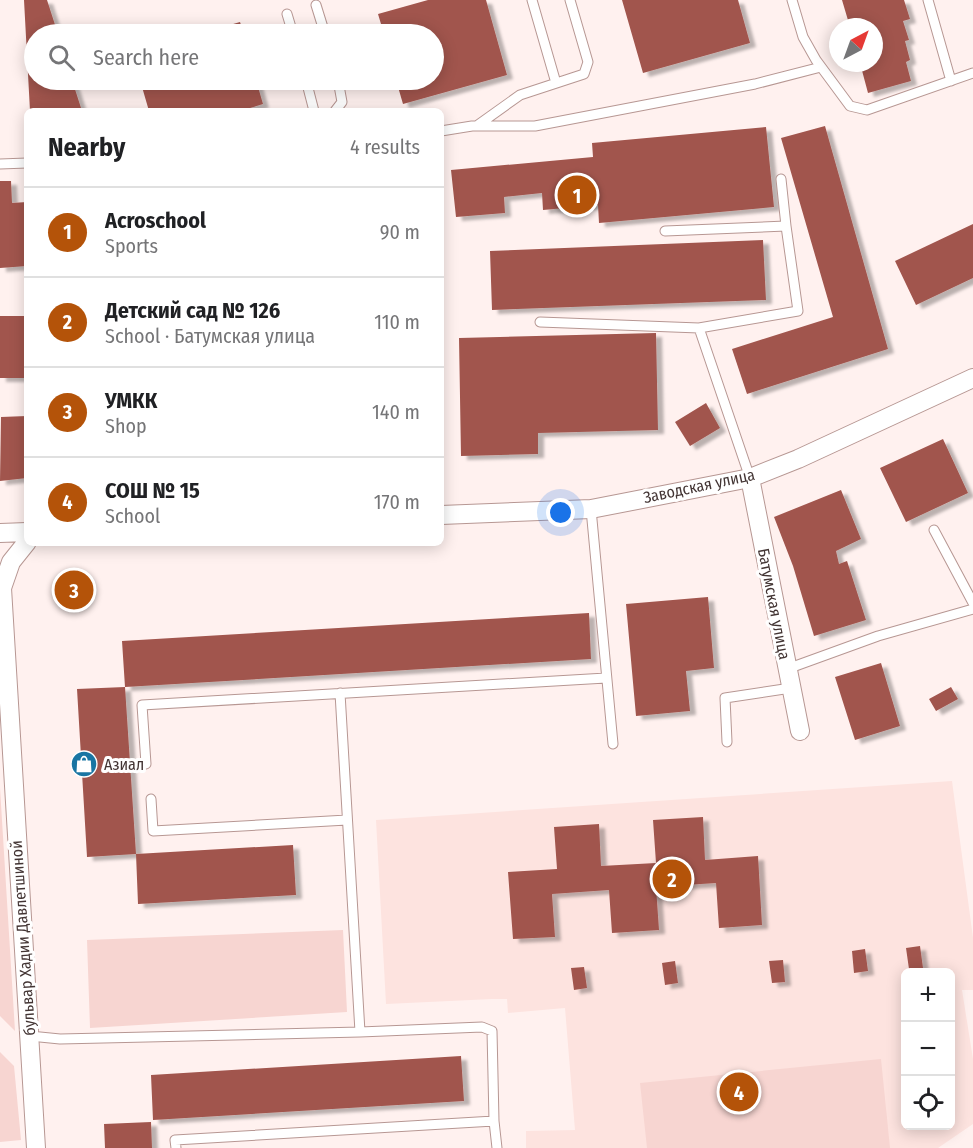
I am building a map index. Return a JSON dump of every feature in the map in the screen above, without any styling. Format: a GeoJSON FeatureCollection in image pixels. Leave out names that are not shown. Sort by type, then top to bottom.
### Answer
{"type":"FeatureCollection","features":[{"type":"Feature","properties":{"kind":"street","name":"Заводская улица"},"geometry":{"type":"LineString","coordinates":[[444,515],[591,508],[750,478],[798,459],[973,378]]}},
{"type":"Feature","properties":{"kind":"street","name":"Батумская улица"},"geometry":{"type":"LineString","coordinates":[[750,478],[800,731]]}},
{"type":"Feature","properties":{"kind":"street"},"geometry":{"type":"LineString","coordinates":[[0,533],[24,532]]}},
{"type":"Feature","properties":{"kind":"street"},"geometry":{"type":"LineString","coordinates":[[1,586],[11,562],[24,546]]}},
{"type":"Feature","properties":{"kind":"street","name":"бульвар Хадии Давлетшиной"},"geometry":{"type":"LineString","coordinates":[[1,586],[3,678],[30,1036],[36,1148]]}},
{"type":"Feature","properties":{"kind":"lane"},"geometry":{"type":"LineString","coordinates":[[532,0],[556,83]]}},
{"type":"Feature","properties":{"kind":"lane"},"geometry":{"type":"LineString","coordinates":[[478,125],[512,99],[528,91],[580,76],[587,67],[570,0]]}},
{"type":"Feature","properties":{"kind":"lane"},"geometry":{"type":"LineString","coordinates":[[792,0],[807,46],[850,106],[862,110],[973,73]]}},
{"type":"Feature","properties":{"kind":"lane"},"geometry":{"type":"LineString","coordinates":[[928,0],[951,81]]}},
{"type":"Feature","properties":{"kind":"lane"},"geometry":{"type":"LineString","coordinates":[[316,5],[322,24]]}},
{"type":"Feature","properties":{"kind":"lane"},"geometry":{"type":"LineString","coordinates":[[287,14],[290,24]]}},
{"type":"Feature","properties":{"kind":"lane"},"geometry":{"type":"LineString","coordinates":[[444,130],[478,125],[535,126],[755,84],[821,67]]}},
{"type":"Feature","properties":{"kind":"lane"},"geometry":{"type":"LineString","coordinates":[[309,90],[313,108]]}},
{"type":"Feature","properties":{"kind":"lane"},"geometry":{"type":"LineString","coordinates":[[338,108],[343,97],[341,90]]}},
{"type":"Feature","properties":{"kind":"lane"},"geometry":{"type":"LineString","coordinates":[[0,164],[24,163]]}},
{"type":"Feature","properties":{"kind":"lane"},"geometry":{"type":"LineString","coordinates":[[540,322],[699,328],[798,311],[781,179]]}},
{"type":"Feature","properties":{"kind":"lane"},"geometry":{"type":"LineString","coordinates":[[664,231],[786,226]]}},
{"type":"Feature","properties":{"kind":"lane"},"geometry":{"type":"LineString","coordinates":[[699,328],[750,478]]}},
{"type":"Feature","properties":{"kind":"lane"},"geometry":{"type":"LineString","coordinates":[[591,508],[613,744]]}},
{"type":"Feature","properties":{"kind":"lane"},"geometry":{"type":"LineString","coordinates":[[934,530],[973,603]]}},
{"type":"Feature","properties":{"kind":"lane"},"geometry":{"type":"LineString","coordinates":[[786,669],[878,636],[973,609]]}},
{"type":"Feature","properties":{"kind":"lane"},"geometry":{"type":"LineString","coordinates":[[146,764],[142,705],[606,678]]}},
{"type":"Feature","properties":{"kind":"lane"},"geometry":{"type":"LineString","coordinates":[[727,742],[725,698],[791,688]]}},
{"type":"Feature","properties":{"kind":"lane"},"geometry":{"type":"LineString","coordinates":[[340,693],[360,1032]]}},
{"type":"Feature","properties":{"kind":"lane"},"geometry":{"type":"LineString","coordinates":[[151,799],[153,831],[347,820]]}},
{"type":"Feature","properties":{"kind":"lane"},"geometry":{"type":"LineString","coordinates":[[30,1036],[60,1038],[360,1032],[468,1026],[492,1031],[494,1121],[497,1148]]}},
{"type":"Feature","properties":{"kind":"lane"},"geometry":{"type":"LineString","coordinates":[[176,1148],[176,1140],[494,1121]]}},
{"type":"Feature","properties":{"kind":"shaded area"},"geometry":{"type":"Polygon","coordinates":[[[952,781],[973,938],[973,990],[962,990],[973,1059],[973,1124],[938,1148],[526,1148],[526,1131],[575,1130],[565,1008],[508,1013],[507,999],[386,1004],[376,820],[952,781]]]}},
{"type":"Feature","properties":{"kind":"shaded area"},"geometry":{"type":"Polygon","coordinates":[[[0,788],[15,1031],[0,1016],[0,788]]]}},
{"type":"Feature","properties":{"kind":"shaded area"},"geometry":{"type":"Polygon","coordinates":[[[343,930],[347,1012],[90,1028],[87,940],[343,930]]]}},
{"type":"Feature","properties":{"kind":"shaded area"},"geometry":{"type":"Polygon","coordinates":[[[0,1052],[14,1066],[21,1140],[0,1142],[0,1052]]]}},
{"type":"Feature","properties":{"kind":"shaded area"},"geometry":{"type":"Polygon","coordinates":[[[881,1059],[890,1148],[647,1148],[640,1083],[881,1059]]]}},
{"type":"Feature","properties":{"kind":"building"},"geometry":{"type":"Polygon","coordinates":[[[24,0],[47,0],[55,24],[25,24],[24,0]]]}},
{"type":"Feature","properties":{"kind":"building"},"geometry":{"type":"Polygon","coordinates":[[[428,0],[486,0],[507,75],[403,104],[399,90],[444,90],[444,24],[381,24],[378,14],[428,0]]]}},
{"type":"Feature","properties":{"kind":"building"},"geometry":{"type":"Polygon","coordinates":[[[622,0],[738,0],[750,43],[643,73],[622,0]]]}},
{"type":"Feature","properties":{"kind":"building"},"geometry":{"type":"Polygon","coordinates":[[[842,0],[904,0],[910,19],[903,21],[909,40],[905,41],[910,60],[906,62],[911,81],[868,93],[862,72],[883,72],[883,18],[847,18],[842,0]]]}},
{"type":"Feature","properties":{"kind":"building"},"geometry":{"type":"Polygon","coordinates":[[[29,90],[75,90],[81,108],[30,108],[29,90]]]}},
{"type":"Feature","properties":{"kind":"building"},"geometry":{"type":"Polygon","coordinates":[[[143,90],[259,90],[263,104],[250,108],[148,108],[143,90]]]}},
{"type":"Feature","properties":{"kind":"building"},"geometry":{"type":"Polygon","coordinates":[[[825,126],[888,349],[747,394],[732,349],[833,317],[781,138],[825,126]]]}},
{"type":"Feature","properties":{"kind":"building"},"geometry":{"type":"Polygon","coordinates":[[[766,127],[774,207],[599,223],[598,205],[543,210],[542,193],[504,197],[505,213],[456,217],[451,170],[593,157],[592,143],[766,127]]]}},
{"type":"Feature","properties":{"kind":"building"},"geometry":{"type":"Polygon","coordinates":[[[0,181],[11,181],[12,203],[24,202],[24,266],[0,268],[0,181]]]}},
{"type":"Feature","properties":{"kind":"building"},"geometry":{"type":"Polygon","coordinates":[[[973,224],[973,278],[916,305],[895,261],[973,224]]]}},
{"type":"Feature","properties":{"kind":"building"},"geometry":{"type":"Polygon","coordinates":[[[763,240],[766,300],[492,310],[490,251],[763,240]]]}},
{"type":"Feature","properties":{"kind":"building"},"geometry":{"type":"Polygon","coordinates":[[[0,316],[24,316],[24,378],[0,378],[0,316]]]}},
{"type":"Feature","properties":{"kind":"building"},"geometry":{"type":"Polygon","coordinates":[[[656,333],[658,430],[538,433],[538,454],[461,456],[459,338],[656,333]]]}},
{"type":"Feature","properties":{"kind":"building"},"geometry":{"type":"Polygon","coordinates":[[[706,403],[720,428],[690,446],[675,422],[706,403]]]}},
{"type":"Feature","properties":{"kind":"building"},"geometry":{"type":"Polygon","coordinates":[[[24,416],[24,478],[0,481],[1,417],[24,416]]]}},
{"type":"Feature","properties":{"kind":"building"},"geometry":{"type":"Polygon","coordinates":[[[943,439],[968,493],[906,522],[880,468],[943,439]]]}},
{"type":"Feature","properties":{"kind":"building"},"geometry":{"type":"Polygon","coordinates":[[[841,490],[861,539],[836,551],[839,564],[847,561],[866,620],[814,636],[793,566],[774,517],[841,490]]]}},
{"type":"Feature","properties":{"kind":"building"},"geometry":{"type":"Polygon","coordinates":[[[708,597],[714,668],[686,671],[690,711],[636,716],[626,604],[708,597]]]}},
{"type":"Feature","properties":{"kind":"building"},"geometry":{"type":"Polygon","coordinates":[[[589,613],[591,659],[125,687],[122,641],[589,613]]]}},
{"type":"Feature","properties":{"kind":"building"},"geometry":{"type":"Polygon","coordinates":[[[881,663],[900,726],[855,740],[835,677],[881,663]]]}},
{"type":"Feature","properties":{"kind":"building"},"geometry":{"type":"Polygon","coordinates":[[[125,687],[136,854],[87,857],[77,689],[125,687]]]}},
{"type":"Feature","properties":{"kind":"building"},"geometry":{"type":"Polygon","coordinates":[[[951,687],[958,699],[936,711],[929,699],[951,687]]]}},
{"type":"Feature","properties":{"kind":"building"},"geometry":{"type":"Polygon","coordinates":[[[703,817],[705,860],[758,856],[762,925],[719,928],[716,883],[656,887],[659,930],[612,933],[609,890],[552,894],[555,937],[513,939],[508,872],[557,869],[554,827],[599,824],[601,866],[656,863],[653,820],[703,817]]]}},
{"type":"Feature","properties":{"kind":"building"},"geometry":{"type":"Polygon","coordinates":[[[293,845],[296,895],[138,904],[136,854],[293,845]]]}},
{"type":"Feature","properties":{"kind":"building"},"geometry":{"type":"Polygon","coordinates":[[[920,946],[923,968],[909,968],[906,948],[920,946]]]}},
{"type":"Feature","properties":{"kind":"building"},"geometry":{"type":"Polygon","coordinates":[[[865,949],[868,971],[854,973],[852,951],[865,949]]]}},
{"type":"Feature","properties":{"kind":"building"},"geometry":{"type":"Polygon","coordinates":[[[783,960],[785,982],[772,983],[769,961],[783,960]]]}},
{"type":"Feature","properties":{"kind":"building"},"geometry":{"type":"Polygon","coordinates":[[[675,961],[678,983],[665,985],[662,963],[675,961]]]}},
{"type":"Feature","properties":{"kind":"building"},"geometry":{"type":"Polygon","coordinates":[[[584,967],[587,988],[574,990],[571,968],[584,967]]]}},
{"type":"Feature","properties":{"kind":"building"},"geometry":{"type":"Polygon","coordinates":[[[461,1056],[464,1101],[153,1120],[151,1075],[461,1056]]]}},
{"type":"Feature","properties":{"kind":"building"},"geometry":{"type":"Polygon","coordinates":[[[151,1122],[152,1148],[105,1148],[104,1124],[151,1122]]]}},
{"type":"Feature","properties":{"kind":"place","name":"Acroschool"},"geometry":{"type":"Point","coordinates":[577,195]}},
{"type":"Feature","properties":{"kind":"place","name":"УМКК"},"geometry":{"type":"Point","coordinates":[74,590]}},
{"type":"Feature","properties":{"kind":"place","name":"Азиал"},"geometry":{"type":"Point","coordinates":[84,764]}},
{"type":"Feature","properties":{"kind":"place","name":"Детский сад № 126"},"geometry":{"type":"Point","coordinates":[672,879]}},
{"type":"Feature","properties":{"kind":"place","name":"СОШ № 15"},"geometry":{"type":"Point","coordinates":[739,1092]}}]}
